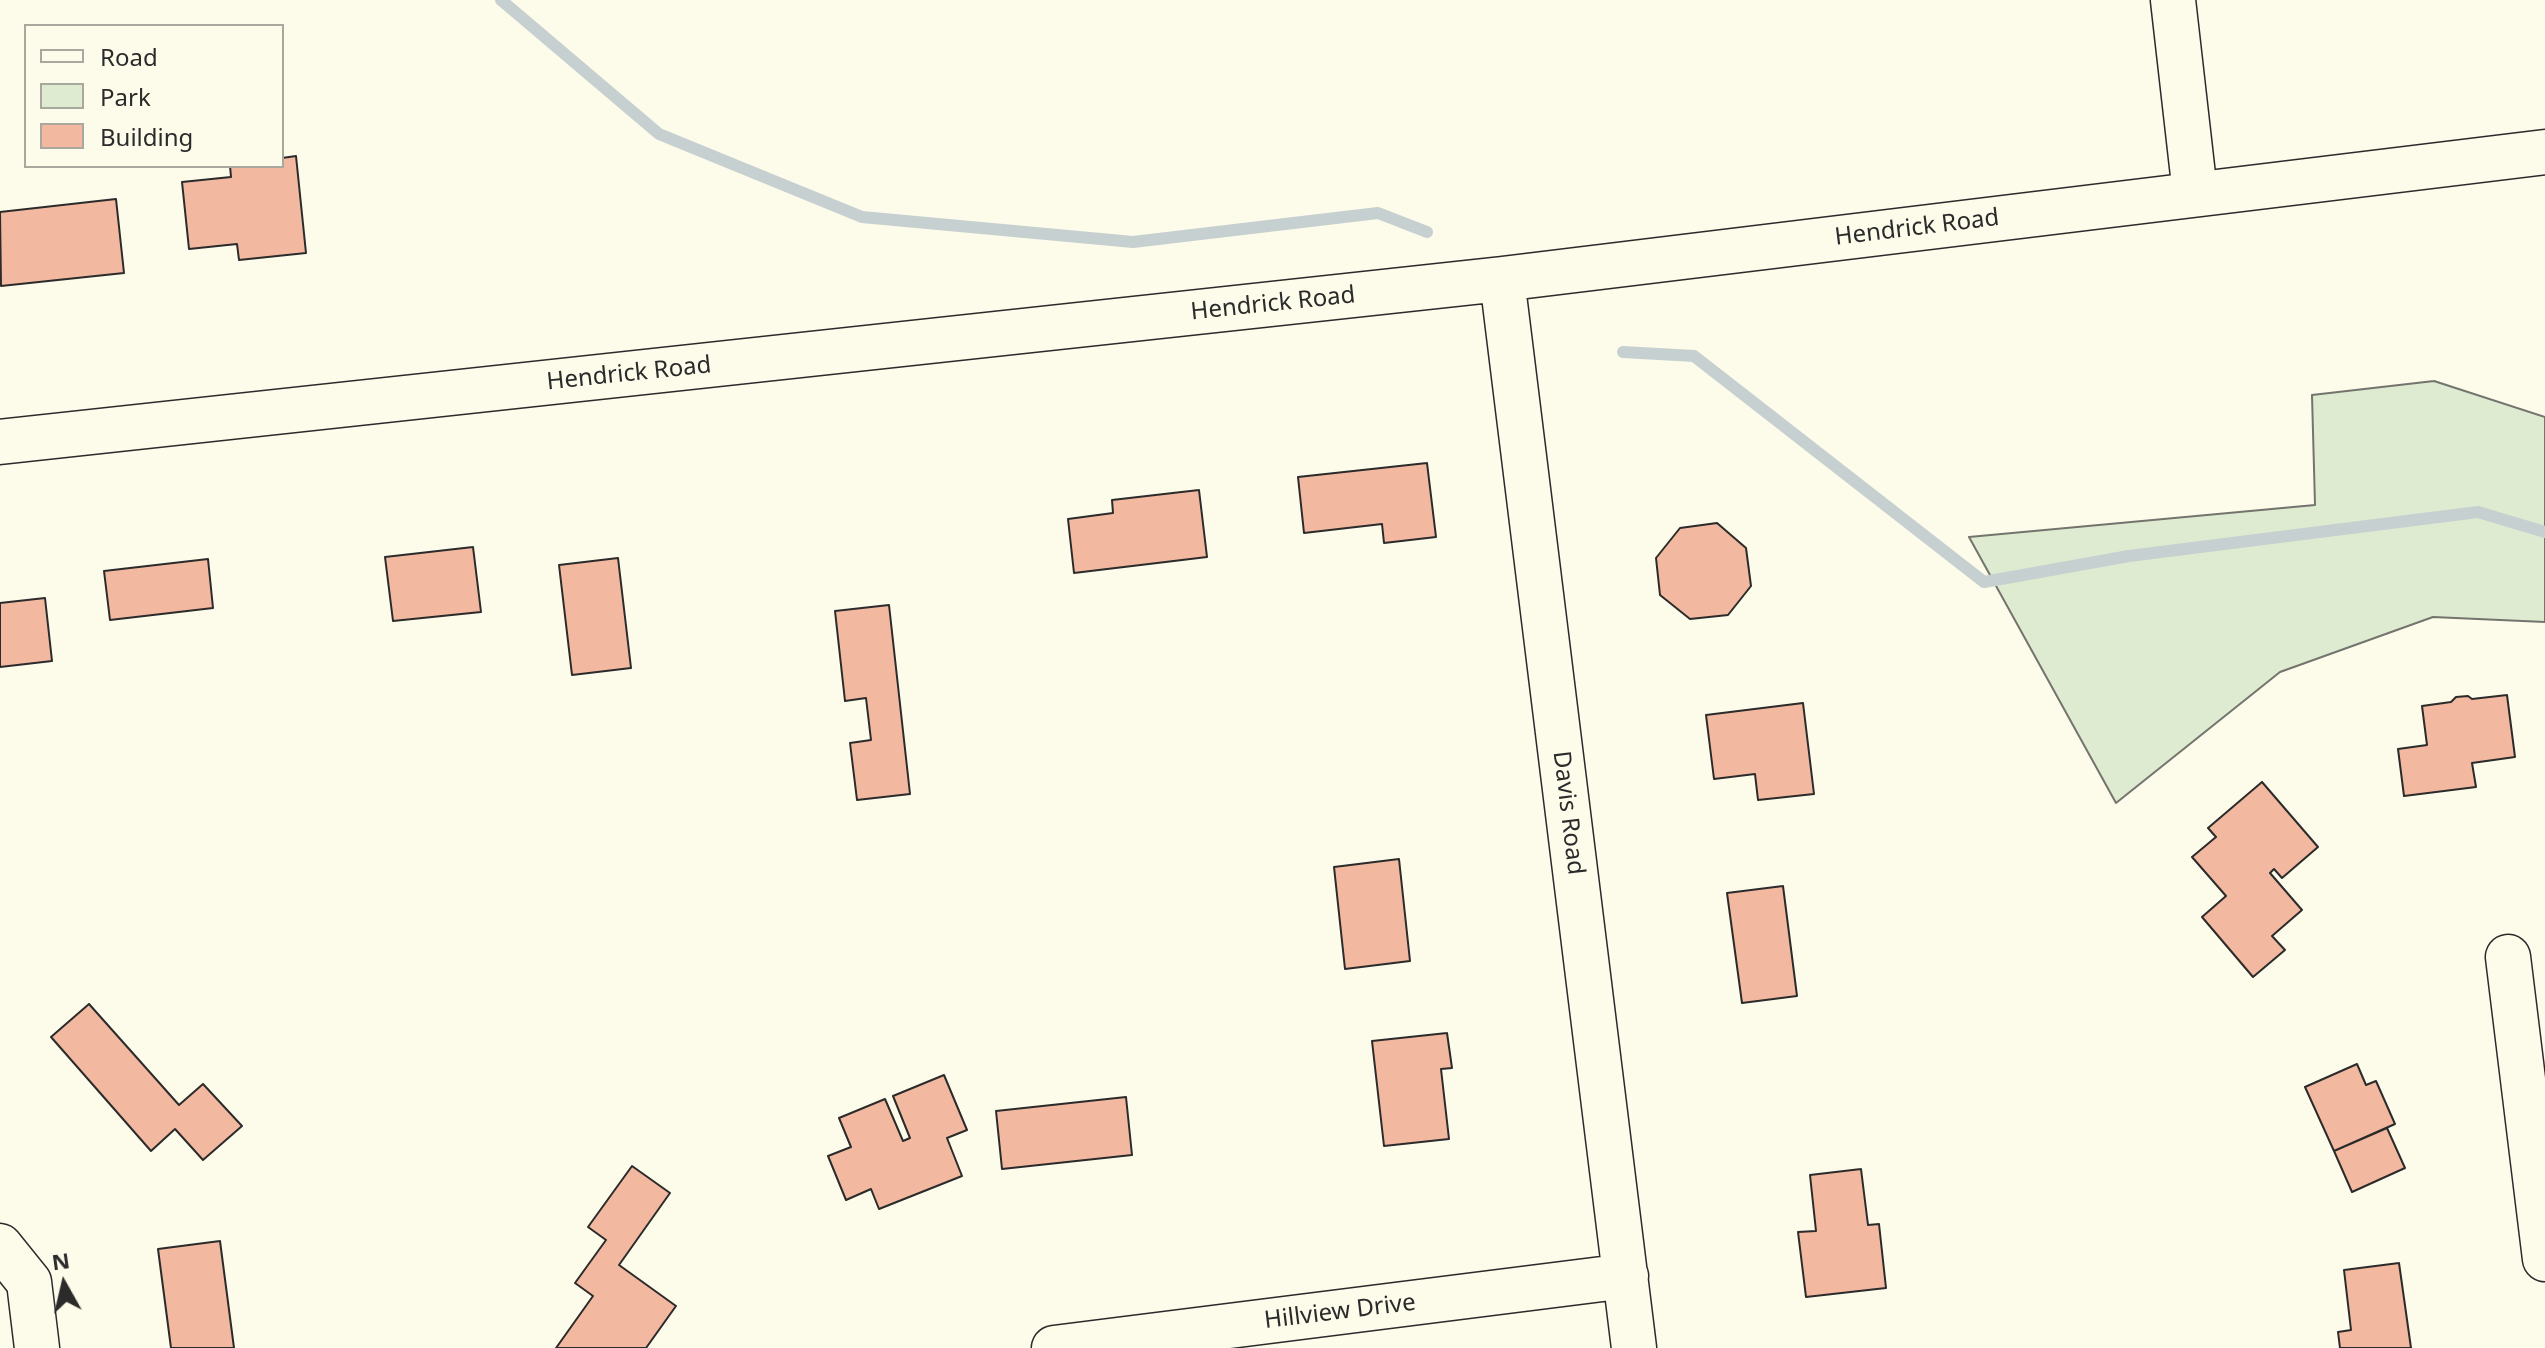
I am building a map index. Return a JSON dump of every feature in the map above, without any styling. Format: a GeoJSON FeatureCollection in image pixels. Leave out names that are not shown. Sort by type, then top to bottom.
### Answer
{"type":"FeatureCollection","features":[{"type":"Feature","properties":{"kind":"street"},"geometry":{"type":"LineString","coordinates":[[2173,0],[2195,193]]}},
{"type":"Feature","properties":{"kind":"street","name":"Hendrick Road"},"geometry":{"type":"LineString","coordinates":[[0,442],[1502,279],[2545,152]]}},
{"type":"Feature","properties":{"kind":"street","name":"Davis Road"},"geometry":{"type":"LineString","coordinates":[[1502,279],[1634,1348]]}},
{"type":"Feature","properties":{"kind":"street"},"geometry":{"type":"LineString","coordinates":[[2508,957],[2545,1259]]}},
{"type":"Feature","properties":{"kind":"street"},"geometry":{"type":"LineString","coordinates":[[0,1246],[29,1282],[37,1348]]}},
{"type":"Feature","properties":{"kind":"street","name":"Hillview Drive"},"geometry":{"type":"LineString","coordinates":[[1054,1348],[1626,1276]]}},
{"type":"Feature","properties":{"kind":"green space"},"geometry":{"type":"Polygon","coordinates":[[[2434,381],[2545,417],[2545,622],[2433,617],[2280,672],[2116,803],[1969,537],[2315,505],[2312,395],[2434,381]]]}},
{"type":"Feature","properties":{"kind":"building"},"geometry":{"type":"Polygon","coordinates":[[[296,156],[306,253],[239,260],[237,244],[189,249],[182,182],[231,177],[230,168],[284,168],[284,158],[296,156]]]}},
{"type":"Feature","properties":{"kind":"building"},"geometry":{"type":"Polygon","coordinates":[[[116,199],[124,273],[1,286],[0,212],[116,199]]]}},
{"type":"Feature","properties":{"kind":"building"},"geometry":{"type":"Polygon","coordinates":[[[1427,463],[1436,537],[1384,543],[1382,524],[1304,533],[1298,477],[1427,463]]]}},
{"type":"Feature","properties":{"kind":"building"},"geometry":{"type":"Polygon","coordinates":[[[1199,490],[1207,557],[1074,573],[1068,519],[1113,513],[1112,500],[1199,490]]]}},
{"type":"Feature","properties":{"kind":"building"},"geometry":{"type":"Polygon","coordinates":[[[1717,523],[1746,548],[1751,586],[1728,615],[1690,619],[1660,595],[1656,558],[1680,528],[1717,523]]]}},
{"type":"Feature","properties":{"kind":"building"},"geometry":{"type":"Polygon","coordinates":[[[473,547],[481,612],[393,621],[385,557],[473,547]]]}},
{"type":"Feature","properties":{"kind":"building"},"geometry":{"type":"Polygon","coordinates":[[[618,558],[631,668],[572,675],[559,565],[618,558]]]}},
{"type":"Feature","properties":{"kind":"building"},"geometry":{"type":"Polygon","coordinates":[[[208,559],[213,608],[110,620],[104,571],[208,559]]]}},
{"type":"Feature","properties":{"kind":"building"},"geometry":{"type":"Polygon","coordinates":[[[45,598],[52,661],[0,667],[0,603],[45,598]]]}},
{"type":"Feature","properties":{"kind":"building"},"geometry":{"type":"Polygon","coordinates":[[[889,605],[910,794],[857,800],[850,743],[871,740],[866,698],[845,701],[835,611],[889,605]]]}},
{"type":"Feature","properties":{"kind":"building"},"geometry":{"type":"Polygon","coordinates":[[[2507,695],[2515,757],[2472,763],[2476,787],[2404,796],[2398,749],[2427,745],[2422,706],[2451,702],[2456,697],[2468,696],[2472,699],[2507,695]]]}},
{"type":"Feature","properties":{"kind":"building"},"geometry":{"type":"Polygon","coordinates":[[[1803,703],[1814,794],[1758,800],[1755,774],[1714,779],[1706,715],[1803,703]]]}},
{"type":"Feature","properties":{"kind":"building"},"geometry":{"type":"Polygon","coordinates":[[[2262,782],[2318,847],[2282,878],[2274,869],[2270,873],[2302,910],[2272,936],[2285,950],[2253,977],[2202,917],[2226,896],[2192,857],[2216,837],[2208,828],[2262,782]]]}},
{"type":"Feature","properties":{"kind":"building"},"geometry":{"type":"Polygon","coordinates":[[[1399,859],[1410,961],[1345,969],[1334,867],[1399,859]]]}},
{"type":"Feature","properties":{"kind":"building"},"geometry":{"type":"Polygon","coordinates":[[[1783,886],[1797,996],[1742,1003],[1727,893],[1783,886]]]}},
{"type":"Feature","properties":{"kind":"building"},"geometry":{"type":"Polygon","coordinates":[[[89,1004],[179,1105],[203,1084],[242,1126],[203,1160],[175,1129],[151,1151],[51,1037],[89,1004]]]}},
{"type":"Feature","properties":{"kind":"building"},"geometry":{"type":"Polygon","coordinates":[[[1447,1033],[1452,1068],[1441,1069],[1449,1139],[1384,1146],[1372,1041],[1447,1033]]]}},
{"type":"Feature","properties":{"kind":"building"},"geometry":{"type":"Polygon","coordinates":[[[2357,1064],[2366,1085],[2376,1081],[2395,1124],[2334,1151],[2305,1087],[2357,1064]]]}},
{"type":"Feature","properties":{"kind":"building"},"geometry":{"type":"Polygon","coordinates":[[[944,1075],[967,1130],[947,1138],[962,1176],[879,1209],[871,1189],[846,1200],[828,1156],[851,1147],[839,1118],[885,1099],[903,1141],[910,1138],[893,1096],[944,1075]]]}},
{"type":"Feature","properties":{"kind":"building"},"geometry":{"type":"Polygon","coordinates":[[[1126,1097],[1132,1155],[1002,1169],[996,1111],[1126,1097]]]}},
{"type":"Feature","properties":{"kind":"building"},"geometry":{"type":"Polygon","coordinates":[[[2387,1128],[2405,1168],[2352,1192],[2334,1151],[2387,1128]]]}},
{"type":"Feature","properties":{"kind":"building"},"geometry":{"type":"Polygon","coordinates":[[[632,1166],[670,1193],[619,1265],[676,1306],[646,1348],[556,1348],[593,1296],[575,1283],[606,1240],[588,1227],[632,1166]]]}},
{"type":"Feature","properties":{"kind":"building"},"geometry":{"type":"Polygon","coordinates":[[[1861,1169],[1868,1225],[1879,1224],[1886,1288],[1806,1297],[1798,1232],[1816,1231],[1810,1175],[1861,1169]]]}},
{"type":"Feature","properties":{"kind":"building"},"geometry":{"type":"Polygon","coordinates":[[[220,1241],[234,1348],[171,1348],[158,1249],[220,1241]]]}},
{"type":"Feature","properties":{"kind":"building"},"geometry":{"type":"Polygon","coordinates":[[[2399,1263],[2411,1348],[2340,1348],[2338,1332],[2351,1330],[2344,1270],[2399,1263]]]}},
{"type":"Feature","properties":{"kind":"waterway"},"geometry":{"type":"LineString","coordinates":[[501,0],[659,134],[862,217],[1133,242],[1378,213],[1427,232]]}},
{"type":"Feature","properties":{"kind":"waterway"},"geometry":{"type":"LineString","coordinates":[[1623,352],[1694,356],[1984,582],[2129,556],[2478,512],[2545,532]]}}]}
